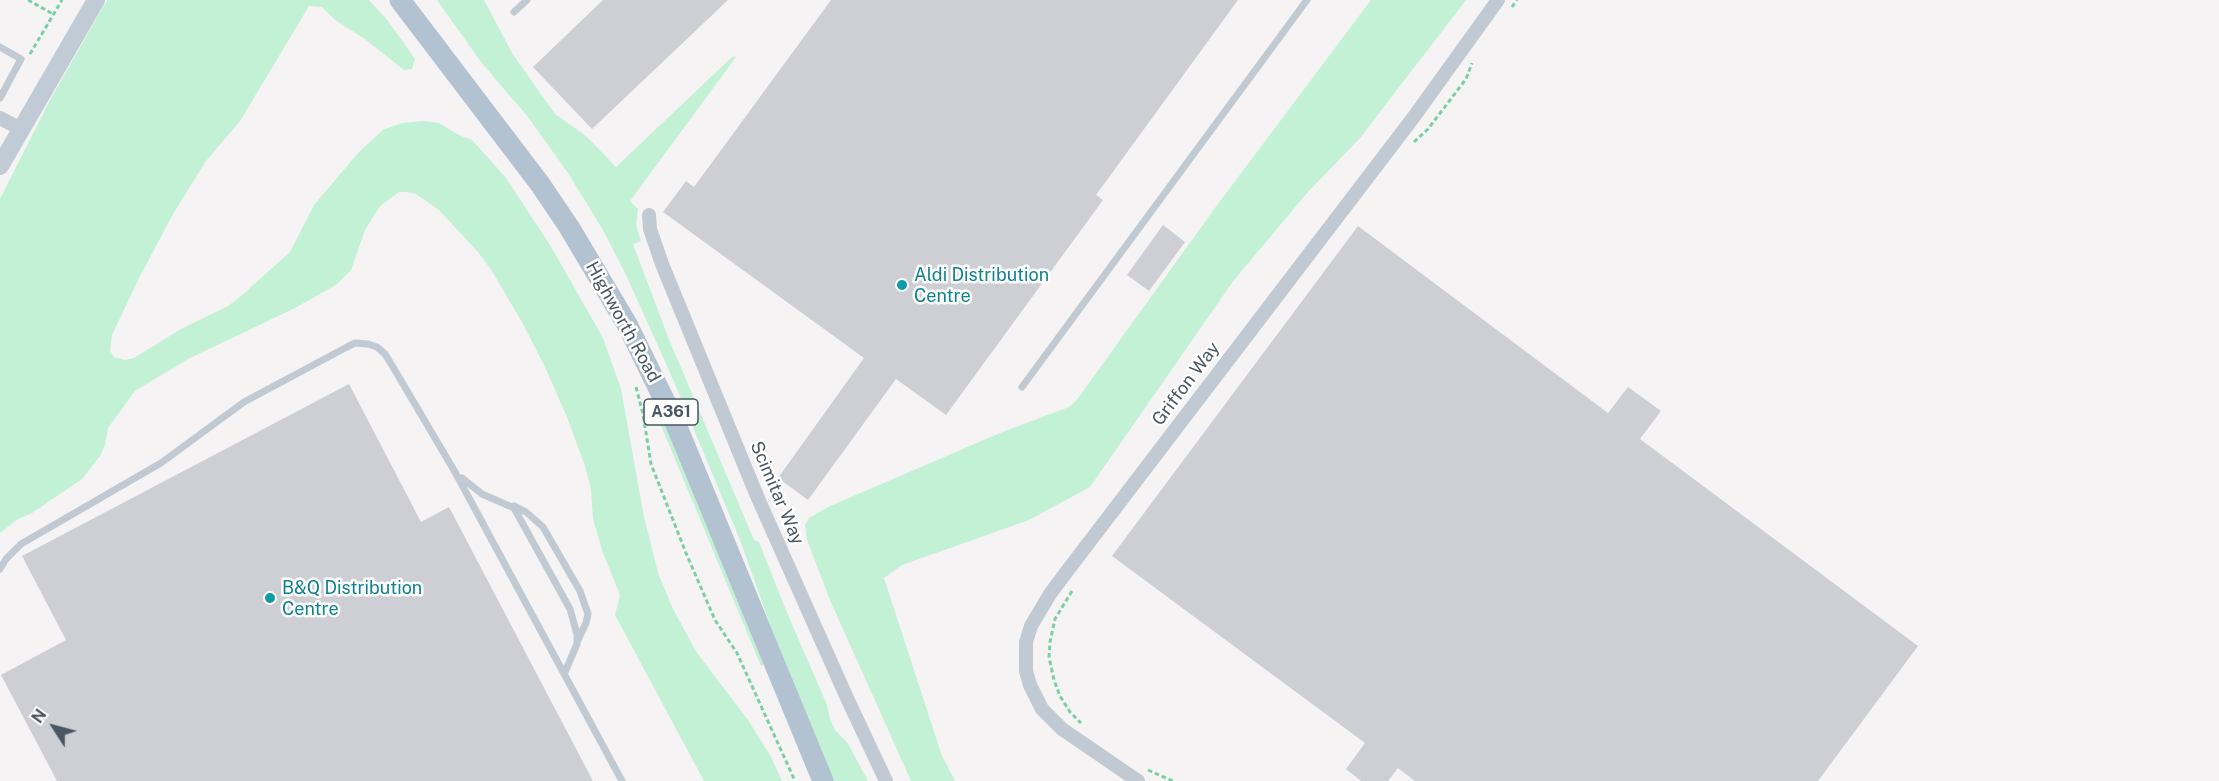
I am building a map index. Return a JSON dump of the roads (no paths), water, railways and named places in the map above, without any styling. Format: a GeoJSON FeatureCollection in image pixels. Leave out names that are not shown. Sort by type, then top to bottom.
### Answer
{"type":"FeatureCollection","features":[{"type":"Feature","properties":{"kind":"main road"},"geometry":{"type":"LineString","coordinates":[[0,166],[96,0]]}},
{"type":"Feature","properties":{"kind":"main road","name":"Highworth Road"},"geometry":{"type":"LineString","coordinates":[[400,0],[540,184],[569,227],[628,326],[675,422],[823,781]]}},
{"type":"Feature","properties":{"kind":"street","name":"Griffon Way"},"geometry":{"type":"LineString","coordinates":[[1138,781],[1062,729],[1042,709],[1026,671],[1026,642],[1031,626],[1050,594],[1407,125],[1498,0]]}},
{"type":"Feature","properties":{"kind":"street"},"geometry":{"type":"LineString","coordinates":[[0,118],[21,129]]}},
{"type":"Feature","properties":{"kind":"street","name":"Scimitar Way"},"geometry":{"type":"LineString","coordinates":[[649,214],[650,230],[662,264],[757,496],[886,781]]}},
{"type":"Feature","properties":{"kind":"lane"},"geometry":{"type":"LineString","coordinates":[[514,12],[526,0]]}},
{"type":"Feature","properties":{"kind":"lane"},"geometry":{"type":"LineString","coordinates":[[1022,387],[1307,0]]}},
{"type":"Feature","properties":{"kind":"lane"},"geometry":{"type":"LineString","coordinates":[[0,47],[21,59],[0,98]]}},
{"type":"Feature","properties":{"kind":"lane"},"geometry":{"type":"LineString","coordinates":[[0,569],[6,559],[21,544],[161,463],[244,402],[321,359],[355,343],[369,344],[385,354],[455,472],[622,781]]}},
{"type":"Feature","properties":{"kind":"lane"},"geometry":{"type":"LineString","coordinates":[[455,472],[482,494],[526,512],[550,536],[583,598],[588,614],[565,672]]}},
{"type":"Feature","properties":{"kind":"lane"},"geometry":{"type":"LineString","coordinates":[[509,504],[521,519],[570,609],[577,633],[577,644]]}},
{"type":"Feature","properties":{"kind":"place","name":"Aldi Distribution Centre"},"geometry":{"type":"Point","coordinates":[902,285]}},
{"type":"Feature","properties":{"kind":"place","name":"B&Q Distribution Centre"},"geometry":{"type":"Point","coordinates":[270,598]}}]}
